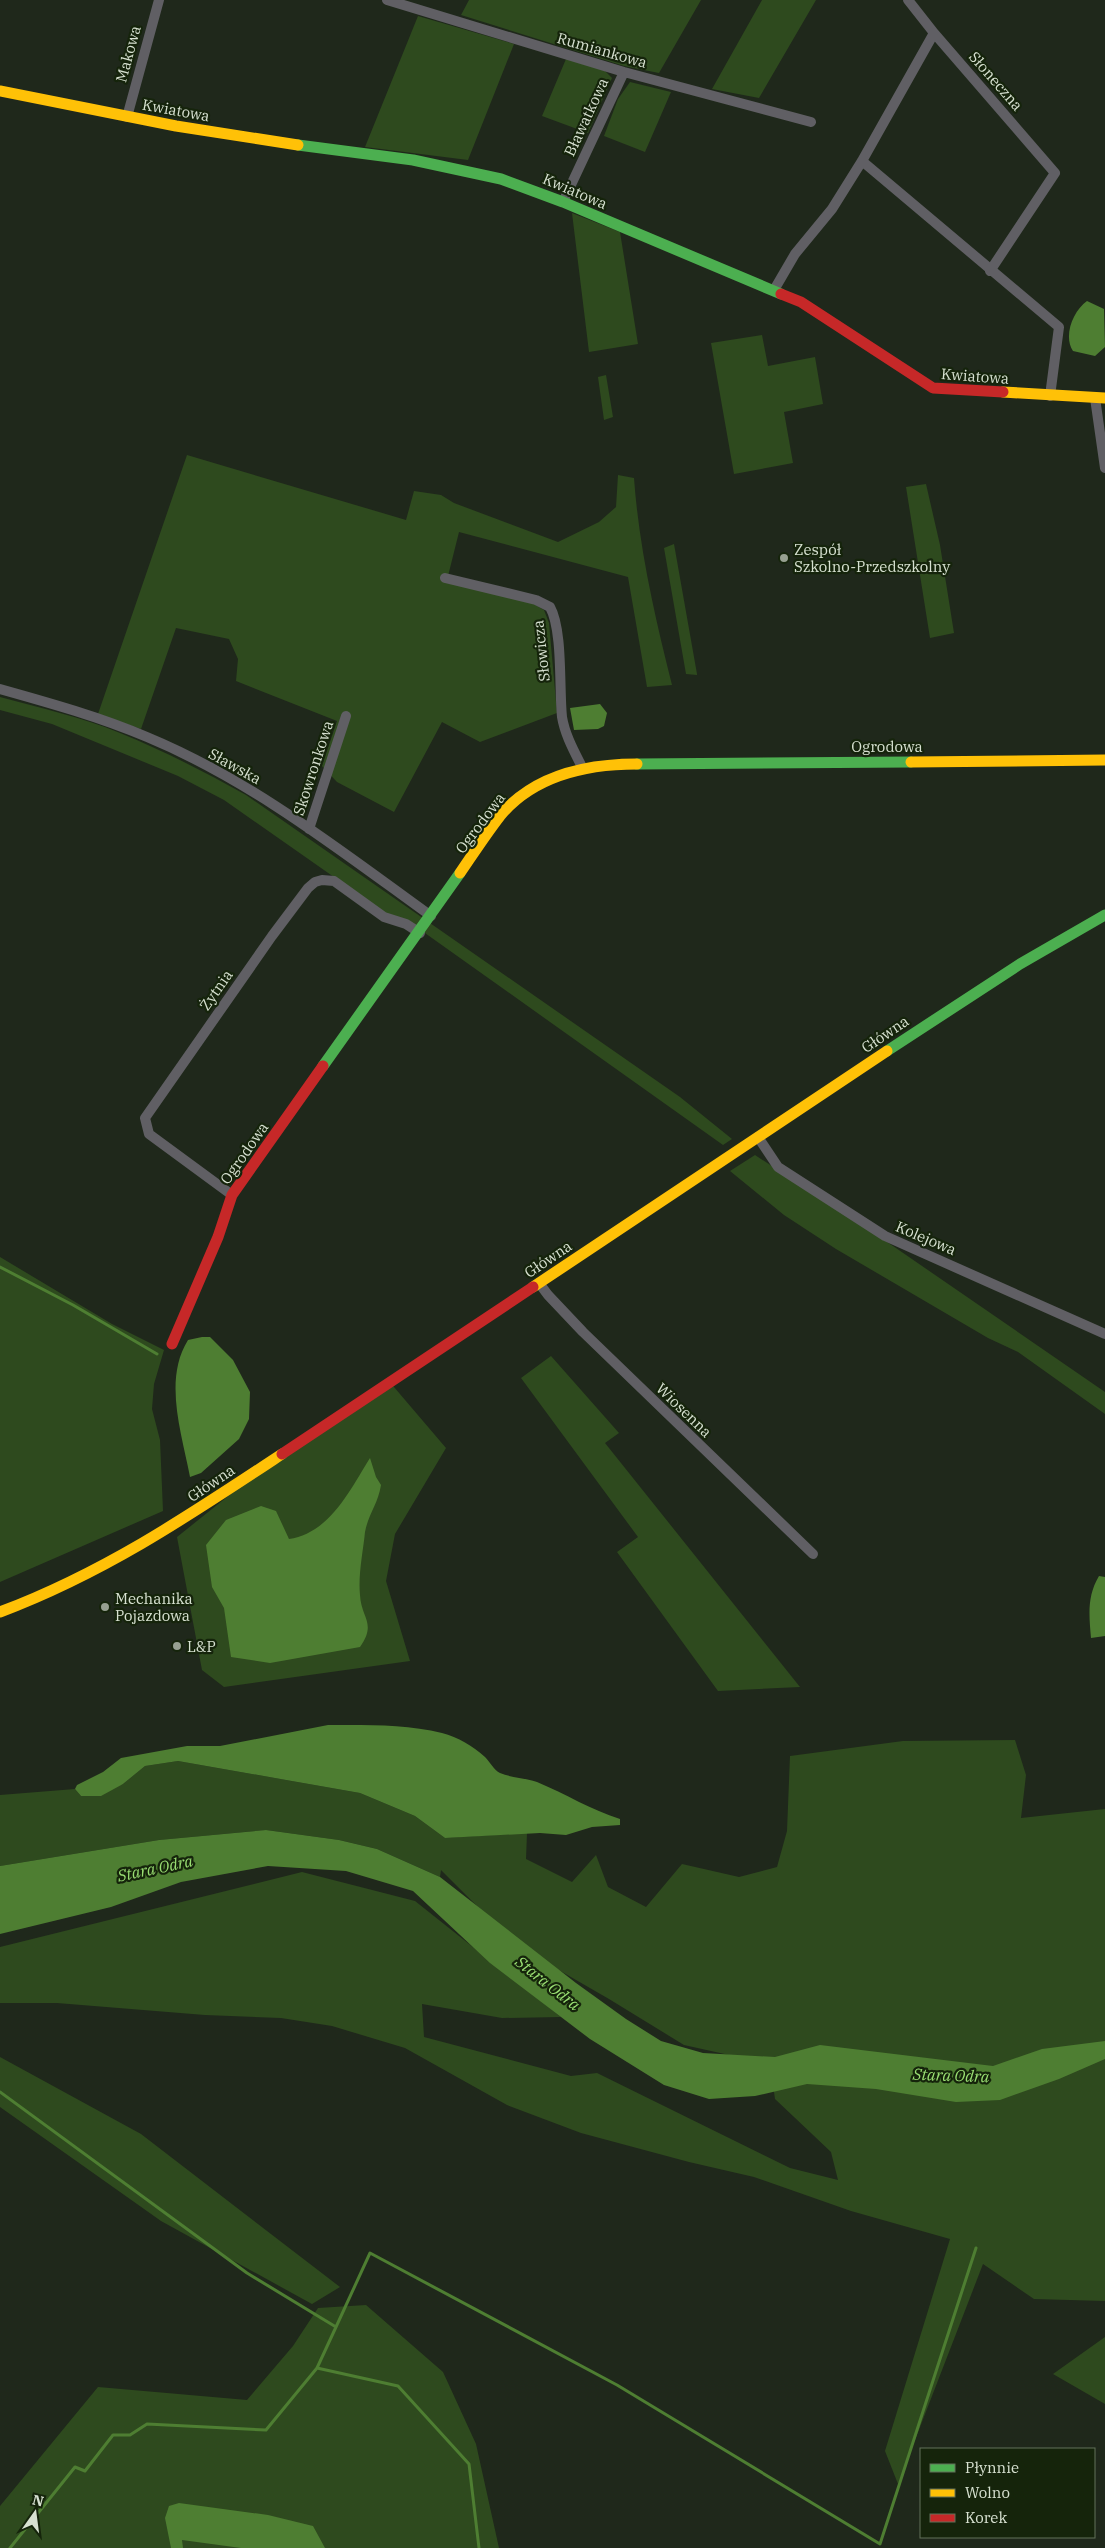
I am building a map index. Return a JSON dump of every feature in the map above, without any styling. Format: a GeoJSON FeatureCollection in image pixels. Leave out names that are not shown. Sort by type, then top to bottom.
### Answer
{"type":"FeatureCollection","features":[{"type":"Feature","properties":{"kind":"street","name":"Makowa"},"geometry":{"type":"LineString","coordinates":[[127,117],[159,0]]}},
{"type":"Feature","properties":{"kind":"street","name":"Rumiankowa"},"geometry":{"type":"LineString","coordinates":[[387,0],[624,72],[811,122]]}},
{"type":"Feature","properties":{"kind":"street"},"geometry":{"type":"LineString","coordinates":[[774,290],[795,254],[832,209],[862,161],[934,32],[908,0]]}},
{"type":"Feature","properties":{"kind":"street","name":"Słoneczna"},"geometry":{"type":"LineString","coordinates":[[934,32],[1055,174],[990,271]]}},
{"type":"Feature","properties":{"kind":"street","name":"Bławatkowa"},"geometry":{"type":"LineString","coordinates":[[563,202],[624,72]]}},
{"type":"Feature","properties":{"kind":"street","name":"Kwiatowa"},"geometry":{"type":"LineString","coordinates":[[0,91],[127,117],[274,142],[448,167],[501,179],[563,202],[801,302],[933,388],[1102,398]]}},
{"type":"Feature","properties":{"kind":"street"},"geometry":{"type":"LineString","coordinates":[[862,161],[990,271],[1059,327],[1050,396]]}},
{"type":"Feature","properties":{"kind":"street"},"geometry":{"type":"LineString","coordinates":[[1102,398],[1105,468]]}},
{"type":"Feature","properties":{"kind":"street","name":"Słowicza"},"geometry":{"type":"LineString","coordinates":[[445,578],[536,600],[550,607],[554,616],[563,718],[570,742],[582,767]]}},
{"type":"Feature","properties":{"kind":"street","name":"Sławska"},"geometry":{"type":"LineString","coordinates":[[0,689],[83,713],[149,737],[262,798],[310,829],[432,916]]}},
{"type":"Feature","properties":{"kind":"street","name":"Skowronkowa"},"geometry":{"type":"LineString","coordinates":[[310,829],[346,716]]}},
{"type":"Feature","properties":{"kind":"street","name":"Ogrodowa"},"geometry":{"type":"LineString","coordinates":[[172,1344],[218,1237],[232,1195],[420,933],[501,815],[518,798],[556,776],[582,767],[608,764],[1105,760]]}},
{"type":"Feature","properties":{"kind":"street","name":"Żytnia"},"geometry":{"type":"LineString","coordinates":[[232,1195],[149,1134],[145,1118],[272,936],[308,888],[322,880],[334,881],[384,917],[406,924],[420,933]]}},
{"type":"Feature","properties":{"kind":"street","name":"Główna"},"geometry":{"type":"LineString","coordinates":[[0,1612],[58,1589],[125,1556],[163,1533],[965,999],[1020,964],[1105,915]]}},
{"type":"Feature","properties":{"kind":"street","name":"Kolejowa"},"geometry":{"type":"LineString","coordinates":[[758,1137],[778,1167],[885,1236],[1105,1334]]}},
{"type":"Feature","properties":{"kind":"street","name":"Wiosenna"},"geometry":{"type":"LineString","coordinates":[[539,1283],[590,1339],[813,1554]]}},
{"type":"Feature","properties":{"kind":"shaded area"},"geometry":{"type":"Polygon","coordinates":[[[469,0],[701,0],[659,73],[624,66],[461,15],[469,0]]]}},
{"type":"Feature","properties":{"kind":"shaded area"},"geometry":{"type":"Polygon","coordinates":[[[762,0],[816,0],[759,98],[712,89],[762,0]]]}},
{"type":"Feature","properties":{"kind":"shaded area"},"geometry":{"type":"Polygon","coordinates":[[[418,16],[514,44],[468,160],[365,147],[418,16]]]}},
{"type":"Feature","properties":{"kind":"shaded area"},"geometry":{"type":"Polygon","coordinates":[[[566,59],[604,70],[612,78],[588,133],[542,116],[566,59]]]}},
{"type":"Feature","properties":{"kind":"shaded area"},"geometry":{"type":"Polygon","coordinates":[[[630,82],[671,92],[645,152],[604,136],[618,99],[630,82]]]}},
{"type":"Feature","properties":{"kind":"shaded area"},"geometry":{"type":"Polygon","coordinates":[[[572,213],[620,232],[638,344],[589,352],[572,213]]]}},
{"type":"Feature","properties":{"kind":"shaded area"},"geometry":{"type":"Polygon","coordinates":[[[762,335],[768,366],[815,357],[823,404],[784,412],[793,463],[734,474],[711,343],[762,335]]]}},
{"type":"Feature","properties":{"kind":"shaded area"},"geometry":{"type":"Polygon","coordinates":[[[606,375],[613,417],[604,420],[598,377],[606,375]]]}},
{"type":"Feature","properties":{"kind":"shaded area"},"geometry":{"type":"Polygon","coordinates":[[[187,455],[406,520],[414,491],[441,495],[454,503],[558,542],[599,522],[616,507],[618,475],[634,478],[644,556],[672,685],[647,687],[628,577],[459,532],[447,580],[532,603],[544,610],[549,623],[557,713],[480,742],[442,722],[394,812],[337,782],[322,766],[337,721],[236,681],[238,659],[229,639],[176,628],[141,729],[98,714],[187,455]]]}},
{"type":"Feature","properties":{"kind":"shaded area"},"geometry":{"type":"Polygon","coordinates":[[[926,484],[940,545],[954,633],[930,638],[906,487],[926,484]]]}},
{"type":"Feature","properties":{"kind":"shaded area"},"geometry":{"type":"Polygon","coordinates":[[[674,544],[697,675],[686,674],[664,548],[674,544]]]}},
{"type":"Feature","properties":{"kind":"shaded area"},"geometry":{"type":"Polygon","coordinates":[[[0,697],[106,727],[184,762],[246,795],[680,1097],[732,1139],[723,1145],[408,921],[391,917],[224,800],[178,776],[52,724],[0,710],[0,697]]]}},
{"type":"Feature","properties":{"kind":"shaded area"},"geometry":{"type":"Polygon","coordinates":[[[755,1155],[893,1246],[1105,1392],[1105,1414],[1018,1352],[988,1338],[836,1249],[784,1215],[730,1171],[755,1155]]]}},
{"type":"Feature","properties":{"kind":"shaded area"},"geometry":{"type":"Polygon","coordinates":[[[0,1257],[112,1324],[164,1350],[154,1384],[152,1409],[160,1440],[163,1511],[0,1582],[0,1257]]]}},
{"type":"Feature","properties":{"kind":"shaded area"},"geometry":{"type":"Polygon","coordinates":[[[551,1356],[619,1433],[605,1443],[800,1687],[718,1691],[617,1552],[638,1537],[521,1378],[551,1356]]]}},
{"type":"Feature","properties":{"kind":"shaded area"},"geometry":{"type":"Polygon","coordinates":[[[388,1380],[446,1448],[395,1534],[386,1581],[410,1661],[224,1687],[202,1670],[177,1537],[287,1449],[388,1380]]]}},
{"type":"Feature","properties":{"kind":"shaded area"},"geometry":{"type":"Polygon","coordinates":[[[1015,1740],[1026,1775],[1021,1818],[1105,1809],[1105,2301],[1034,2299],[983,2264],[898,2484],[885,2451],[950,2239],[851,2211],[754,2177],[581,2133],[507,2105],[405,2048],[332,2026],[281,2018],[205,2015],[57,2003],[0,2003],[0,1947],[302,1872],[415,1901],[561,2017],[502,2018],[422,2004],[424,2037],[571,2076],[597,2073],[790,2168],[838,2180],[831,2152],[775,2099],[770,2064],[684,2045],[557,1969],[493,1922],[441,1870],[440,1877],[377,1849],[339,1840],[266,1830],[159,1840],[0,1866],[0,1795],[75,1789],[81,1796],[123,1784],[145,1766],[178,1761],[360,1793],[415,1816],[445,1838],[527,1833],[526,1859],[572,1882],[596,1855],[608,1887],[646,1907],[682,1864],[739,1877],[777,1867],[787,1831],[790,1756],[903,1741],[1015,1740]]]}},
{"type":"Feature","properties":{"kind":"shaded area"},"geometry":{"type":"Polygon","coordinates":[[[0,2057],[141,2134],[340,2287],[312,2304],[161,2221],[0,2107],[0,2057]]]}},
{"type":"Feature","properties":{"kind":"shaded area"},"geometry":{"type":"Polygon","coordinates":[[[366,2305],[443,2372],[476,2444],[499,2548],[0,2548],[0,2506],[98,2387],[247,2400],[293,2346],[318,2308],[366,2305]]]}},
{"type":"Feature","properties":{"kind":"shaded area"},"geometry":{"type":"Polygon","coordinates":[[[1105,2337],[1105,2404],[1053,2374],[1105,2337]]]}},
{"type":"Feature","properties":{"kind":"water"},"geometry":{"type":"Polygon","coordinates":[[[1087,301],[1104,309],[1105,347],[1095,356],[1073,351],[1070,345],[1069,331],[1071,324],[1082,305],[1087,301]]]}},
{"type":"Feature","properties":{"kind":"water"},"geometry":{"type":"Polygon","coordinates":[[[600,704],[607,713],[604,726],[598,729],[574,730],[570,708],[600,704]]]}},
{"type":"Feature","properties":{"kind":"water"},"geometry":{"type":"Polygon","coordinates":[[[210,1337],[233,1360],[250,1392],[249,1419],[239,1439],[201,1473],[190,1477],[179,1425],[176,1390],[177,1372],[188,1340],[210,1337]]]}},
{"type":"Feature","properties":{"kind":"water"},"geometry":{"type":"Polygon","coordinates":[[[370,1458],[376,1477],[381,1485],[365,1532],[360,1587],[361,1603],[368,1626],[365,1639],[360,1647],[270,1663],[231,1657],[224,1608],[212,1587],[206,1545],[226,1520],[261,1506],[276,1511],[289,1539],[303,1535],[316,1528],[337,1508],[370,1458]]]}},
{"type":"Feature","properties":{"kind":"water"},"geometry":{"type":"Polygon","coordinates":[[[1099,1576],[1105,1577],[1105,1636],[1091,1638],[1089,1614],[1091,1598],[1099,1576]]]}},
{"type":"Feature","properties":{"kind":"water"},"geometry":{"type":"Polygon","coordinates":[[[328,1725],[400,1727],[428,1730],[448,1735],[459,1739],[475,1749],[500,1773],[537,1782],[620,1819],[620,1825],[592,1827],[566,1835],[540,1833],[445,1838],[415,1816],[360,1793],[178,1761],[145,1766],[123,1784],[101,1796],[81,1796],[75,1789],[77,1785],[103,1772],[121,1758],[187,1746],[220,1746],[328,1725]]]}},
{"type":"Feature","properties":{"kind":"water","name":"Stara Odra"},"geometry":{"type":"Polygon","coordinates":[[[266,1830],[339,1840],[377,1849],[440,1877],[576,1983],[626,2019],[661,2041],[703,2053],[775,2057],[820,2045],[993,2066],[1042,2049],[1105,2041],[1105,2059],[1059,2079],[1000,2100],[956,2102],[876,2089],[807,2084],[755,2096],[709,2099],[664,2085],[590,2039],[490,1963],[413,1891],[346,1871],[268,1866],[181,1882],[111,1907],[0,1934],[0,1866],[159,1840],[266,1830]]]}},
{"type":"Feature","properties":{"kind":"water"},"geometry":{"type":"Polygon","coordinates":[[[179,2503],[268,2515],[313,2526],[325,2548],[241,2548],[182,2540],[183,2548],[171,2548],[165,2518],[169,2506],[179,2503]]]}},
{"type":"Feature","properties":{"kind":"waterway"},"geometry":{"type":"LineString","coordinates":[[0,1267],[73,1305],[157,1354]]}},
{"type":"Feature","properties":{"kind":"waterway"},"geometry":{"type":"LineString","coordinates":[[0,2092],[247,2273],[336,2327],[370,2253],[617,2385],[880,2544],[976,2248]]}},
{"type":"Feature","properties":{"kind":"waterway"},"geometry":{"type":"LineString","coordinates":[[317,2368],[336,2327]]}},
{"type":"Feature","properties":{"kind":"waterway"},"geometry":{"type":"LineString","coordinates":[[10,2548],[75,2467],[85,2471],[113,2435],[130,2435],[147,2424],[266,2430],[317,2368],[398,2386],[469,2464],[479,2548]]}},
{"type":"Feature","properties":{"kind":"traffic: fast"},"geometry":{"type":"LineString","coordinates":[[298,145],[413,160],[501,179],[563,202],[781,294]]}},
{"type":"Feature","properties":{"kind":"traffic: fast"},"geometry":{"type":"LineString","coordinates":[[637,764],[911,762]]}},
{"type":"Feature","properties":{"kind":"traffic: fast"},"geometry":{"type":"LineString","coordinates":[[323,1066],[460,873]]}},
{"type":"Feature","properties":{"kind":"traffic: fast"},"geometry":{"type":"LineString","coordinates":[[887,1051],[1020,964],[1105,915]]}},
{"type":"Feature","properties":{"kind":"traffic: slow"},"geometry":{"type":"LineString","coordinates":[[0,91],[176,126],[298,145]]}},
{"type":"Feature","properties":{"kind":"traffic: slow"},"geometry":{"type":"LineString","coordinates":[[1003,392],[1105,398]]}},
{"type":"Feature","properties":{"kind":"traffic: slow"},"geometry":{"type":"LineString","coordinates":[[911,762],[1105,760]]}},
{"type":"Feature","properties":{"kind":"traffic: slow"},"geometry":{"type":"LineString","coordinates":[[460,873],[500,816],[529,791],[562,775],[581,770],[599,766],[637,764]]}},
{"type":"Feature","properties":{"kind":"traffic: slow"},"geometry":{"type":"LineString","coordinates":[[533,1287],[887,1051]]}},
{"type":"Feature","properties":{"kind":"traffic: slow"},"geometry":{"type":"LineString","coordinates":[[0,1612],[38,1597],[111,1561],[180,1521],[282,1454]]}},
{"type":"Feature","properties":{"kind":"traffic: jam"},"geometry":{"type":"LineString","coordinates":[[781,294],[801,302],[933,388],[1003,392]]}},
{"type":"Feature","properties":{"kind":"traffic: jam"},"geometry":{"type":"LineString","coordinates":[[172,1344],[218,1237],[232,1195],[323,1066]]}},
{"type":"Feature","properties":{"kind":"traffic: jam"},"geometry":{"type":"LineString","coordinates":[[282,1454],[533,1287]]}},
{"type":"Feature","properties":{"kind":"place","name":"Zespół Szkolno-Przedszkolny"},"geometry":{"type":"Point","coordinates":[784,558]}},
{"type":"Feature","properties":{"kind":"place","name":"Mechanika Pojazdowa"},"geometry":{"type":"Point","coordinates":[105,1607]}},
{"type":"Feature","properties":{"kind":"place","name":"L&P"},"geometry":{"type":"Point","coordinates":[177,1646]}}]}
